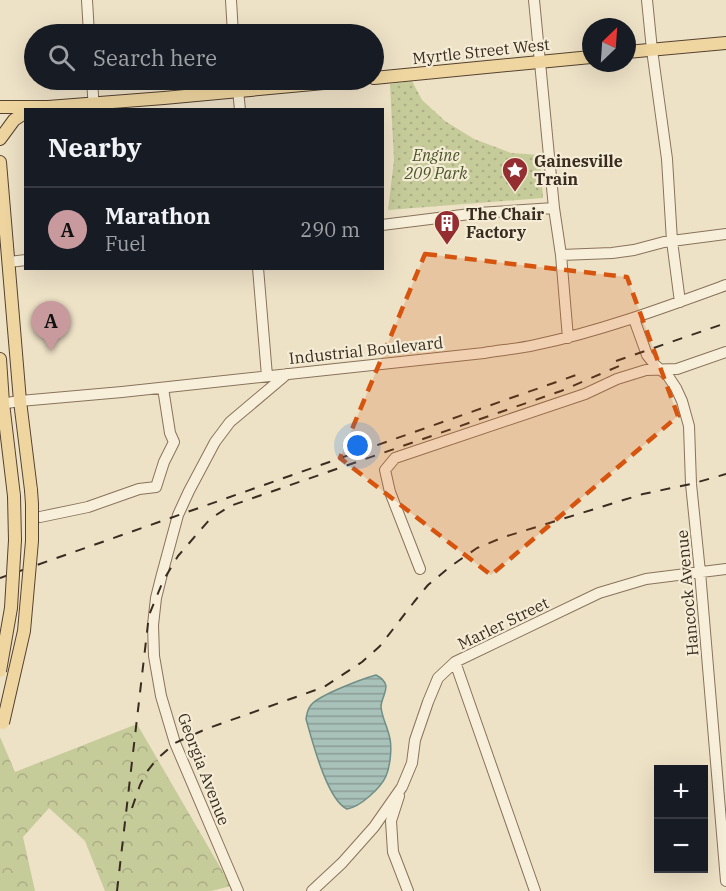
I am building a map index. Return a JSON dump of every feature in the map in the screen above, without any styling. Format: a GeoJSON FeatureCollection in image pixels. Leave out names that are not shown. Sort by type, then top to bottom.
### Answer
{"type":"FeatureCollection","features":[{"type":"Feature","properties":{"kind":"main road"},"geometry":{"type":"LineString","coordinates":[[636,51],[726,43]]}},
{"type":"Feature","properties":{"kind":"main road","name":"Myrtle Street West"},"geometry":{"type":"LineString","coordinates":[[384,77],[582,58]]}},
{"type":"Feature","properties":{"kind":"main road"},"geometry":{"type":"LineString","coordinates":[[60,108],[164,98],[209,90]]}},
{"type":"Feature","properties":{"kind":"main road"},"geometry":{"type":"LineString","coordinates":[[0,107],[24,110]]}},
{"type":"Feature","properties":{"kind":"main road"},"geometry":{"type":"LineString","coordinates":[[0,139],[14,120],[24,113]]}},
{"type":"Feature","properties":{"kind":"main road"},"geometry":{"type":"LineString","coordinates":[[0,162],[4,263],[32,504],[32,542],[24,631],[2,728]]}},
{"type":"Feature","properties":{"kind":"main road"},"geometry":{"type":"LineString","coordinates":[[0,359],[1,404],[14,496],[15,540],[11,608],[0,671]]}},
{"type":"Feature","properties":{"kind":"street"},"geometry":{"type":"LineString","coordinates":[[87,0],[88,24]]}},
{"type":"Feature","properties":{"kind":"street"},"geometry":{"type":"LineString","coordinates":[[231,0],[232,24]]}},
{"type":"Feature","properties":{"kind":"street"},"geometry":{"type":"LineString","coordinates":[[534,0],[568,338]]}},
{"type":"Feature","properties":{"kind":"street"},"geometry":{"type":"LineString","coordinates":[[647,0],[667,159],[672,241],[680,302]]}},
{"type":"Feature","properties":{"kind":"street"},"geometry":{"type":"LineString","coordinates":[[92,90],[93,106]]}},
{"type":"Feature","properties":{"kind":"street"},"geometry":{"type":"LineString","coordinates":[[238,90],[240,108]]}},
{"type":"Feature","properties":{"kind":"street"},"geometry":{"type":"LineString","coordinates":[[384,225],[478,213],[554,208]]}},
{"type":"Feature","properties":{"kind":"street"},"geometry":{"type":"LineString","coordinates":[[561,255],[612,253],[672,241],[726,234]]}},
{"type":"Feature","properties":{"kind":"street"},"geometry":{"type":"LineString","coordinates":[[4,263],[24,260]]}},
{"type":"Feature","properties":{"kind":"street"},"geometry":{"type":"LineString","coordinates":[[258,270],[267,376]]}},
{"type":"Feature","properties":{"kind":"street","name":"Industrial Boulevard"},"geometry":{"type":"LineString","coordinates":[[1,404],[532,346],[634,319],[726,285]]}},
{"type":"Feature","properties":{"kind":"street","name":"Hancock Avenue"},"geometry":{"type":"LineString","coordinates":[[634,319],[647,355],[668,376],[676,388],[689,426],[691,484],[723,806],[726,881]]}},
{"type":"Feature","properties":{"kind":"street"},"geometry":{"type":"LineString","coordinates":[[420,569],[390,492],[385,470],[395,458],[585,394],[617,379],[646,370],[677,369],[726,352]]}},
{"type":"Feature","properties":{"kind":"street","name":"Georgia Avenue"},"geometry":{"type":"LineString","coordinates":[[238,891],[175,743],[161,696],[154,656],[153,625],[156,598],[178,515],[215,442],[230,422],[287,374]]}},
{"type":"Feature","properties":{"kind":"street"},"geometry":{"type":"LineString","coordinates":[[40,517],[88,507],[139,489],[156,487],[164,462],[174,442],[170,433],[164,388]]}},
{"type":"Feature","properties":{"kind":"street","name":"Marler Street"},"geometry":{"type":"LineString","coordinates":[[312,891],[374,826],[402,787],[412,763],[415,740],[438,678],[455,662],[599,594],[646,579],[726,569]]}},
{"type":"Feature","properties":{"kind":"street"},"geometry":{"type":"LineString","coordinates":[[455,662],[536,891]]}},
{"type":"Feature","properties":{"kind":"street"},"geometry":{"type":"LineString","coordinates":[[402,787],[391,821],[393,852],[408,891]]}},
{"type":"Feature","properties":{"kind":"highlighted area"},"geometry":{"type":"Polygon","coordinates":[[[425,254],[627,277],[678,416],[491,575],[340,458],[425,254]]]}},
{"type":"Feature","properties":{"kind":"green space","name":"Engine 209 Park"},"geometry":{"type":"Polygon","coordinates":[[[412,81],[422,100],[445,121],[474,139],[511,153],[540,155],[543,198],[388,210],[394,160],[390,84],[412,81]]]}},
{"type":"Feature","properties":{"kind":"green space"},"geometry":{"type":"Polygon","coordinates":[[[137,724],[231,886],[211,891],[105,891],[85,841],[49,808],[23,837],[35,891],[0,891],[0,737],[15,772],[137,724]]]}},
{"type":"Feature","properties":{"kind":"water"},"geometry":{"type":"Polygon","coordinates":[[[376,675],[386,686],[381,707],[391,743],[389,768],[375,791],[358,805],[347,809],[333,794],[321,768],[306,719],[307,714],[311,705],[331,692],[376,675]]]}},
{"type":"Feature","properties":{"kind":"railway"},"geometry":{"type":"LineString","coordinates":[[616,361],[726,323]]}},
{"type":"Feature","properties":{"kind":"railway"},"geometry":{"type":"LineString","coordinates":[[117,891],[149,615],[163,581],[178,556],[210,519],[230,506],[561,391],[626,363]]}},
{"type":"Feature","properties":{"kind":"railway"},"geometry":{"type":"LineString","coordinates":[[0,578],[579,374]]}},
{"type":"Feature","properties":{"kind":"railway"},"geometry":{"type":"LineString","coordinates":[[132,808],[146,773],[156,760],[175,743],[206,729],[324,687],[362,662],[380,646],[428,585],[477,548],[504,537],[643,494],[726,474]]}},
{"type":"Feature","properties":{"kind":"place","name":"Gainesville Train"},"geometry":{"type":"Point","coordinates":[515,193]}},
{"type":"Feature","properties":{"kind":"place","name":"The Chair Factory"},"geometry":{"type":"Point","coordinates":[447,246]}},
{"type":"Feature","properties":{"kind":"place","name":"Marathon"},"geometry":{"type":"Point","coordinates":[51,351]}}]}
